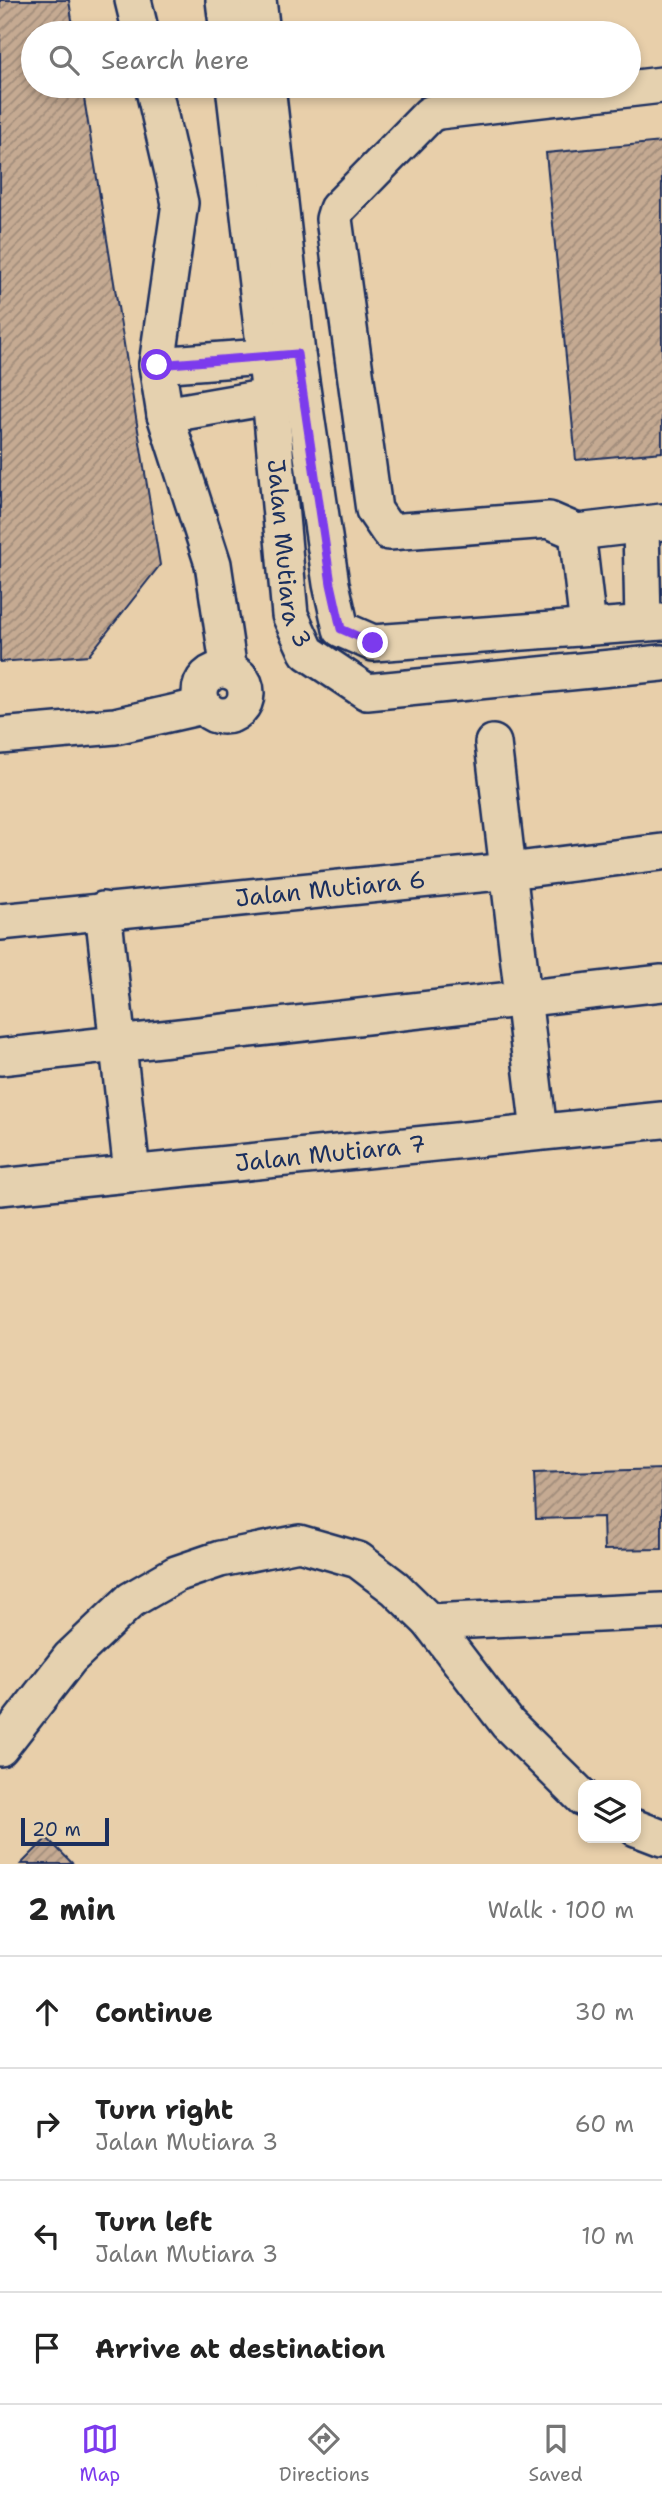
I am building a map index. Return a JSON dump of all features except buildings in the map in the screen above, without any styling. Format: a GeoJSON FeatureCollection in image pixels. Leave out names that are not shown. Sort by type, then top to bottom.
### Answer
{"type":"FeatureCollection","features":[{"type":"Feature","properties":{"kind":"street"},"geometry":{"type":"LineString","coordinates":[[133,0],[138,21]]}},
{"type":"Feature","properties":{"kind":"street"},"geometry":{"type":"LineString","coordinates":[[224,0],[227,21]]}},
{"type":"Feature","properties":{"kind":"street"},"geometry":{"type":"LineString","coordinates":[[258,0],[261,21]]}},
{"type":"Feature","properties":{"kind":"street"},"geometry":{"type":"LineString","coordinates":[[641,87],[662,85]]}},
{"type":"Feature","properties":{"kind":"street"},"geometry":{"type":"LineString","coordinates":[[0,736],[115,726],[203,706],[220,717],[231,716],[240,710],[246,690],[242,681],[229,671],[213,564],[164,415],[157,365],[180,203],[156,98]]}},
{"type":"Feature","properties":{"kind":"street","name":"Jalan Mutiara 3"},"geometry":{"type":"LineString","coordinates":[[236,98],[287,394],[341,629],[373,643],[652,622]]}},
{"type":"Feature","properties":{"kind":"street","name":"Jalan Mutiara 3"},"geometry":{"type":"LineString","coordinates":[[268,98],[281,356]]}},
{"type":"Feature","properties":{"kind":"street"},"geometry":{"type":"LineString","coordinates":[[550,98],[430,114],[337,209],[334,219],[374,510],[389,532],[549,520],[577,532],[651,524],[652,622]]}},
{"type":"Feature","properties":{"kind":"street"},"geometry":{"type":"LineString","coordinates":[[157,365],[281,356]]}},
{"type":"Feature","properties":{"kind":"street"},"geometry":{"type":"LineString","coordinates":[[164,415],[287,394]]}},
{"type":"Feature","properties":{"kind":"street","name":"Jalan Mutiara 3"},"geometry":{"type":"LineString","coordinates":[[287,394],[290,615],[307,652],[337,675],[367,692],[662,663]]}},
{"type":"Feature","properties":{"kind":"street"},"geometry":{"type":"LineString","coordinates":[[577,532],[588,627]]}},
{"type":"Feature","properties":{"kind":"street"},"geometry":{"type":"LineString","coordinates":[[493,743],[538,1132]]}},
{"type":"Feature","properties":{"kind":"street","name":"Jalan Mutiara 6"},"geometry":{"type":"LineString","coordinates":[[0,922],[509,871],[662,852]]}},
{"type":"Feature","properties":{"kind":"street"},"geometry":{"type":"LineString","coordinates":[[103,910],[132,1173]]}},
{"type":"Feature","properties":{"kind":"street"},"geometry":{"type":"LineString","coordinates":[[0,1057],[662,983]]}},
{"type":"Feature","properties":{"kind":"street","name":"Jalan Mutiara 7"},"geometry":{"type":"LineString","coordinates":[[0,1187],[662,1120]]}},
{"type":"Feature","properties":{"kind":"street"},"geometry":{"type":"LineString","coordinates":[[0,1748],[70,1658],[131,1600],[176,1574],[219,1559],[299,1543],[358,1560],[395,1588],[430,1622],[508,1724],[578,1793]]}},
{"type":"Feature","properties":{"kind":"street"},"geometry":{"type":"LineString","coordinates":[[430,1622],[662,1611]]}},
{"type":"Feature","properties":{"kind":"street"},"geometry":{"type":"LineString","coordinates":[[641,1830],[662,1839]]}},
{"type":"Feature","properties":{"kind":"route"},"geometry":{"type":"LineString","coordinates":[[157,365],[297,354],[331,584],[341,629],[373,643]]}}]}
